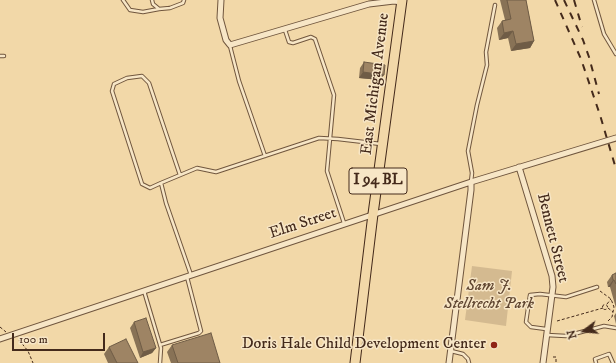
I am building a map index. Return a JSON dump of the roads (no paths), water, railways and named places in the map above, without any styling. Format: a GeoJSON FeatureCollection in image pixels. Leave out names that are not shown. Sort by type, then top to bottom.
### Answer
{"type":"FeatureCollection","features":[{"type":"Feature","properties":{"kind":"highway","name":"East Michigan Avenue"},"geometry":{"type":"LineString","coordinates":[[355,363],[373,214],[402,1]]}},
{"type":"Feature","properties":{"kind":"street"},"geometry":{"type":"LineString","coordinates":[[221,0],[220,18],[226,40],[230,45],[369,4],[402,1]]}},
{"type":"Feature","properties":{"kind":"street","name":"Elm Street"},"geometry":{"type":"LineString","coordinates":[[0,339],[471,182],[616,138]]}},
{"type":"Feature","properties":{"kind":"street","name":"Bennett Street"},"geometry":{"type":"LineString","coordinates":[[519,167],[552,276],[553,287],[543,363]]}},
{"type":"Feature","properties":{"kind":"street"},"geometry":{"type":"LineString","coordinates":[[449,363],[471,182]]}},
{"type":"Feature","properties":{"kind":"lane"},"geometry":{"type":"LineString","coordinates":[[124,0],[130,10],[143,12],[170,8],[183,3],[184,0]]}},
{"type":"Feature","properties":{"kind":"lane"},"geometry":{"type":"LineString","coordinates":[[152,0],[153,4],[159,9]]}},
{"type":"Feature","properties":{"kind":"lane"},"geometry":{"type":"LineString","coordinates":[[594,0],[604,34],[616,54]]}},
{"type":"Feature","properties":{"kind":"lane"},"geometry":{"type":"LineString","coordinates":[[471,182],[472,173],[468,151],[487,65],[486,52],[495,5]]}},
{"type":"Feature","properties":{"kind":"lane"},"geometry":{"type":"LineString","coordinates":[[285,30],[289,42],[293,43],[311,37],[315,39],[334,95],[327,171],[344,224]]}},
{"type":"Feature","properties":{"kind":"lane"},"geometry":{"type":"LineString","coordinates":[[230,45],[239,82],[265,156]]}},
{"type":"Feature","properties":{"kind":"lane"},"geometry":{"type":"LineString","coordinates":[[180,175],[149,83],[142,76],[128,78],[114,84],[112,91],[142,184],[150,188],[197,168],[216,172],[319,138],[383,144]]}},
{"type":"Feature","properties":{"kind":"lane"},"geometry":{"type":"LineString","coordinates":[[160,345],[199,333],[201,331],[189,276],[161,183]]}},
{"type":"Feature","properties":{"kind":"lane"},"geometry":{"type":"LineString","coordinates":[[597,287],[569,297],[534,294],[530,295],[526,320],[527,324],[531,327],[566,336],[604,326],[616,328]]}},
{"type":"Feature","properties":{"kind":"lane"},"geometry":{"type":"LineString","coordinates":[[144,291],[160,345],[160,363]]}},
{"type":"Feature","properties":{"kind":"lane"},"geometry":{"type":"LineString","coordinates":[[450,351],[463,354],[468,359],[469,363]]}},
{"type":"Feature","properties":{"kind":"lane"},"geometry":{"type":"LineString","coordinates":[[596,363],[595,359],[609,354],[613,363]]}},
{"type":"Feature","properties":{"kind":"railway"},"geometry":{"type":"LineString","coordinates":[[555,0],[581,59],[616,169]]}},
{"type":"Feature","properties":{"kind":"railway"},"geometry":{"type":"LineString","coordinates":[[564,0],[583,40],[599,94]]}},
{"type":"Feature","properties":{"kind":"railway"},"geometry":{"type":"LineString","coordinates":[[574,0],[582,27]]}},
{"type":"Feature","properties":{"kind":"place","name":"Doris Hale Child Development Center"},"geometry":{"type":"Point","coordinates":[494,345]}},
{"type":"Feature","properties":{"kind":"park label","name":"Sam J. Stellrecht Park"},"geometry":{"type":"Point","coordinates":[489,296]}}]}
